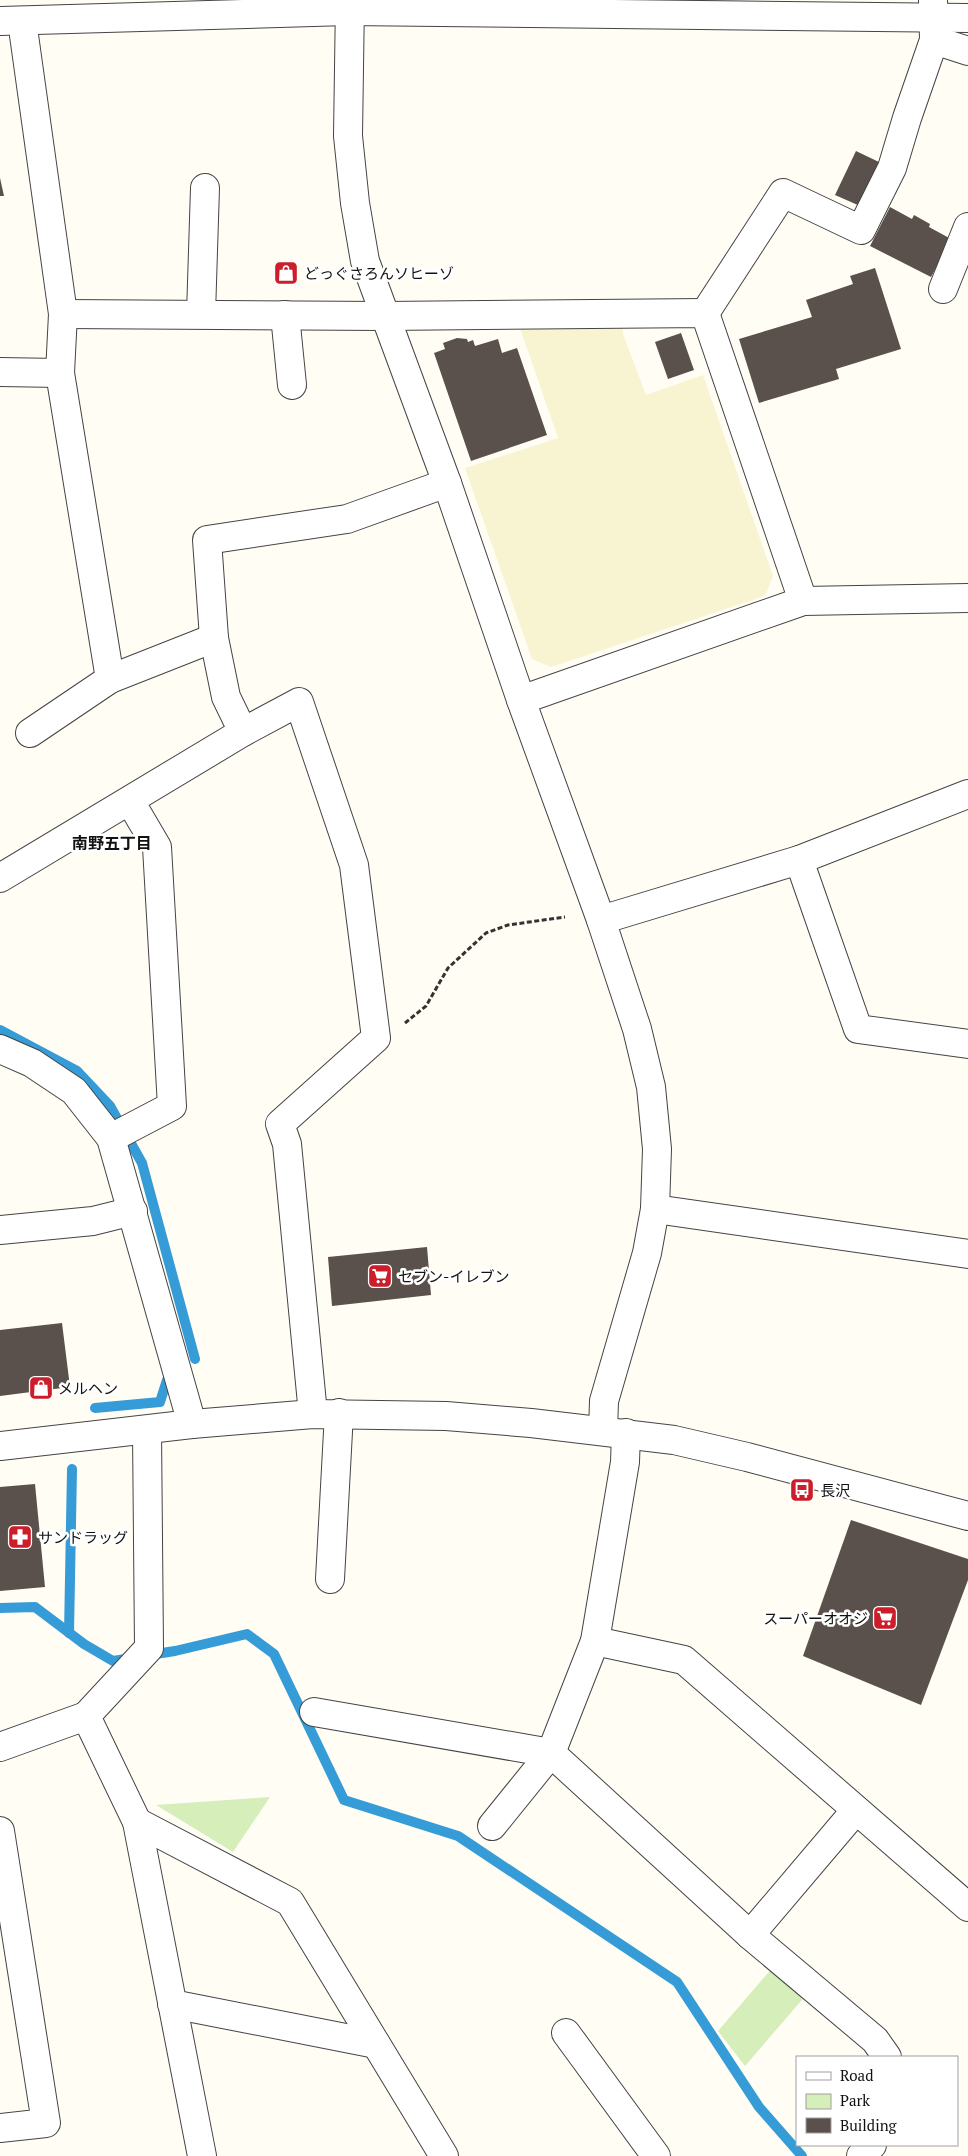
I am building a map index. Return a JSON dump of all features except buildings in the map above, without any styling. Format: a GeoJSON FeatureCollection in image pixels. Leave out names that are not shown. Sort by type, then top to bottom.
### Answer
{"type":"FeatureCollection","features":[{"type":"Feature","properties":{"kind":"street"},"geometry":{"type":"LineString","coordinates":[[350,6],[348,136],[355,203],[365,261],[447,483],[521,700],[599,916],[636,1029],[651,1087],[657,1149],[655,1210],[647,1253],[604,1401],[625,1462],[595,1641],[551,1753],[492,1826]]}},
{"type":"Feature","properties":{"kind":"street"},"geometry":{"type":"LineString","coordinates":[[110,679],[60,373],[63,314],[11,21],[350,6],[933,19],[968,18]]}},
{"type":"Feature","properties":{"kind":"street"},"geometry":{"type":"LineString","coordinates":[[933,19],[968,51]]}},
{"type":"Feature","properties":{"kind":"street"},"geometry":{"type":"LineString","coordinates":[[705,313],[783,193],[861,230],[892,168],[933,19]]}},
{"type":"Feature","properties":{"kind":"street"},"geometry":{"type":"LineString","coordinates":[[201,314],[205,188]]}},
{"type":"Feature","properties":{"kind":"street"},"geometry":{"type":"LineString","coordinates":[[943,289],[968,227]]}},
{"type":"Feature","properties":{"kind":"street"},"geometry":{"type":"LineString","coordinates":[[63,314],[385,316],[705,313]]}},
{"type":"Feature","properties":{"kind":"street"},"geometry":{"type":"LineString","coordinates":[[705,313],[803,601]]}},
{"type":"Feature","properties":{"kind":"street"},"geometry":{"type":"LineString","coordinates":[[285,315],[292,385]]}},
{"type":"Feature","properties":{"kind":"street"},"geometry":{"type":"LineString","coordinates":[[0,372],[60,373]]}},
{"type":"Feature","properties":{"kind":"street"},"geometry":{"type":"LineString","coordinates":[[244,732],[226,697],[214,638],[207,540],[346,519],[447,483]]}},
{"type":"Feature","properties":{"kind":"street"},"geometry":{"type":"LineString","coordinates":[[521,700],[803,601],[968,598]]}},
{"type":"Feature","properties":{"kind":"street"},"geometry":{"type":"LineString","coordinates":[[30,734],[110,679],[214,638]]}},
{"type":"Feature","properties":{"kind":"street"},"geometry":{"type":"LineString","coordinates":[[0,878],[244,732],[298,702],[354,865],[376,1038],[280,1124],[287,1144],[326,1414],[330,1579]]}},
{"type":"Feature","properties":{"kind":"street"},"geometry":{"type":"LineString","coordinates":[[599,916],[799,860],[968,794]]}},
{"type":"Feature","properties":{"kind":"street"},"geometry":{"type":"LineString","coordinates":[[111,1138],[172,1106],[157,847],[130,801]]}},
{"type":"Feature","properties":{"kind":"street"},"geometry":{"type":"LineString","coordinates":[[799,860],[858,1030],[968,1044]]}},
{"type":"Feature","properties":{"kind":"street"},"geometry":{"type":"LineString","coordinates":[[0,1049],[32,1063],[74,1091],[111,1138],[192,1424]]}},
{"type":"Feature","properties":{"kind":"street"},"geometry":{"type":"LineString","coordinates":[[655,1210],[968,1254]]}},
{"type":"Feature","properties":{"kind":"street"},"geometry":{"type":"LineString","coordinates":[[0,1230],[93,1220],[133,1211]]}},
{"type":"Feature","properties":{"kind":"street"},"geometry":{"type":"LineString","coordinates":[[0,1446],[147,1431],[192,1424],[326,1414],[446,1416],[614,1432],[674,1440],[747,1456],[968,1516]]}},
{"type":"Feature","properties":{"kind":"street"},"geometry":{"type":"LineString","coordinates":[[0,1747],[86,1716],[140,1658],[147,1431]]}},
{"type":"Feature","properties":{"kind":"street"},"geometry":{"type":"LineString","coordinates":[[595,1641],[684,1660],[968,1907]]}},
{"type":"Feature","properties":{"kind":"street"},"geometry":{"type":"LineString","coordinates":[[314,1712],[551,1753],[750,1934],[875,2040],[886,2056]]}},
{"type":"Feature","properties":{"kind":"street"},"geometry":{"type":"LineString","coordinates":[[86,1716],[137,1822],[202,2156]]}},
{"type":"Feature","properties":{"kind":"street"},"geometry":{"type":"LineString","coordinates":[[750,1934],[856,1810]]}},
{"type":"Feature","properties":{"kind":"street"},"geometry":{"type":"LineString","coordinates":[[137,1822],[290,1902],[444,2156]]}},
{"type":"Feature","properties":{"kind":"street"},"geometry":{"type":"LineString","coordinates":[[0,1831],[46,2122],[0,2128]]}},
{"type":"Feature","properties":{"kind":"street"},"geometry":{"type":"LineString","coordinates":[[172,2004],[376,2044]]}},
{"type":"Feature","properties":{"kind":"street"},"geometry":{"type":"LineString","coordinates":[[566,2033],[656,2156]]}},
{"type":"Feature","properties":{"kind":"street"},"geometry":{"type":"LineString","coordinates":[[861,2156],[871,2146]]}},
{"type":"Feature","properties":{"kind":"path"},"geometry":{"type":"LineString","coordinates":[[376,1038],[387,1039],[426,1006],[448,968],[486,933],[508,925],[599,916]]}},
{"type":"Feature","properties":{"kind":"shaded area"},"geometry":{"type":"Polygon","coordinates":[[[519,325],[623,328],[623,334],[646,395],[703,375],[773,576],[765,596],[551,667],[532,659],[465,468],[558,438],[519,325]]]}},
{"type":"Feature","properties":{"kind":"green space"},"geometry":{"type":"Polygon","coordinates":[[[270,1797],[233,1852],[156,1805],[270,1797]]]}},
{"type":"Feature","properties":{"kind":"green space"},"geometry":{"type":"Polygon","coordinates":[[[774,1966],[807,1994],[745,2066],[718,2031],[774,1966]]]}},
{"type":"Feature","properties":{"kind":"waterway"},"geometry":{"type":"LineString","coordinates":[[0,1030],[77,1071],[110,1106],[142,1163],[195,1359]]}},
{"type":"Feature","properties":{"kind":"waterway"},"geometry":{"type":"LineString","coordinates":[[95,1408],[160,1402],[167,1380]]}},
{"type":"Feature","properties":{"kind":"waterway"},"geometry":{"type":"LineString","coordinates":[[69,1633],[72,1469]]}},
{"type":"Feature","properties":{"kind":"waterway"},"geometry":{"type":"LineString","coordinates":[[0,1608],[35,1607],[84,1644],[113,1661],[132,1658]]}},
{"type":"Feature","properties":{"kind":"waterway"},"geometry":{"type":"LineString","coordinates":[[149,1655],[175,1651],[247,1634],[274,1654],[344,1800],[458,1836],[677,1982],[759,2107],[802,2156]]}},
{"type":"Feature","properties":{"kind":"place","name":"どっぐさろんソヒーゾ"},"geometry":{"type":"Point","coordinates":[286,273]}},
{"type":"Feature","properties":{"kind":"place","name":"セブン-イレブン"},"geometry":{"type":"Point","coordinates":[380,1276]}},
{"type":"Feature","properties":{"kind":"place","name":"メルヘン"},"geometry":{"type":"Point","coordinates":[41,1388]}},
{"type":"Feature","properties":{"kind":"place","name":"長沢"},"geometry":{"type":"Point","coordinates":[802,1490]}},
{"type":"Feature","properties":{"kind":"place","name":"サンドラッグ"},"geometry":{"type":"Point","coordinates":[20,1537]}},
{"type":"Feature","properties":{"kind":"place","name":"スーパーオオジ"},"geometry":{"type":"Point","coordinates":[885,1618]}},
{"type":"Feature","properties":{"kind":"district","name":"南野五丁目"},"geometry":{"type":"Point","coordinates":[112,843]}}]}
